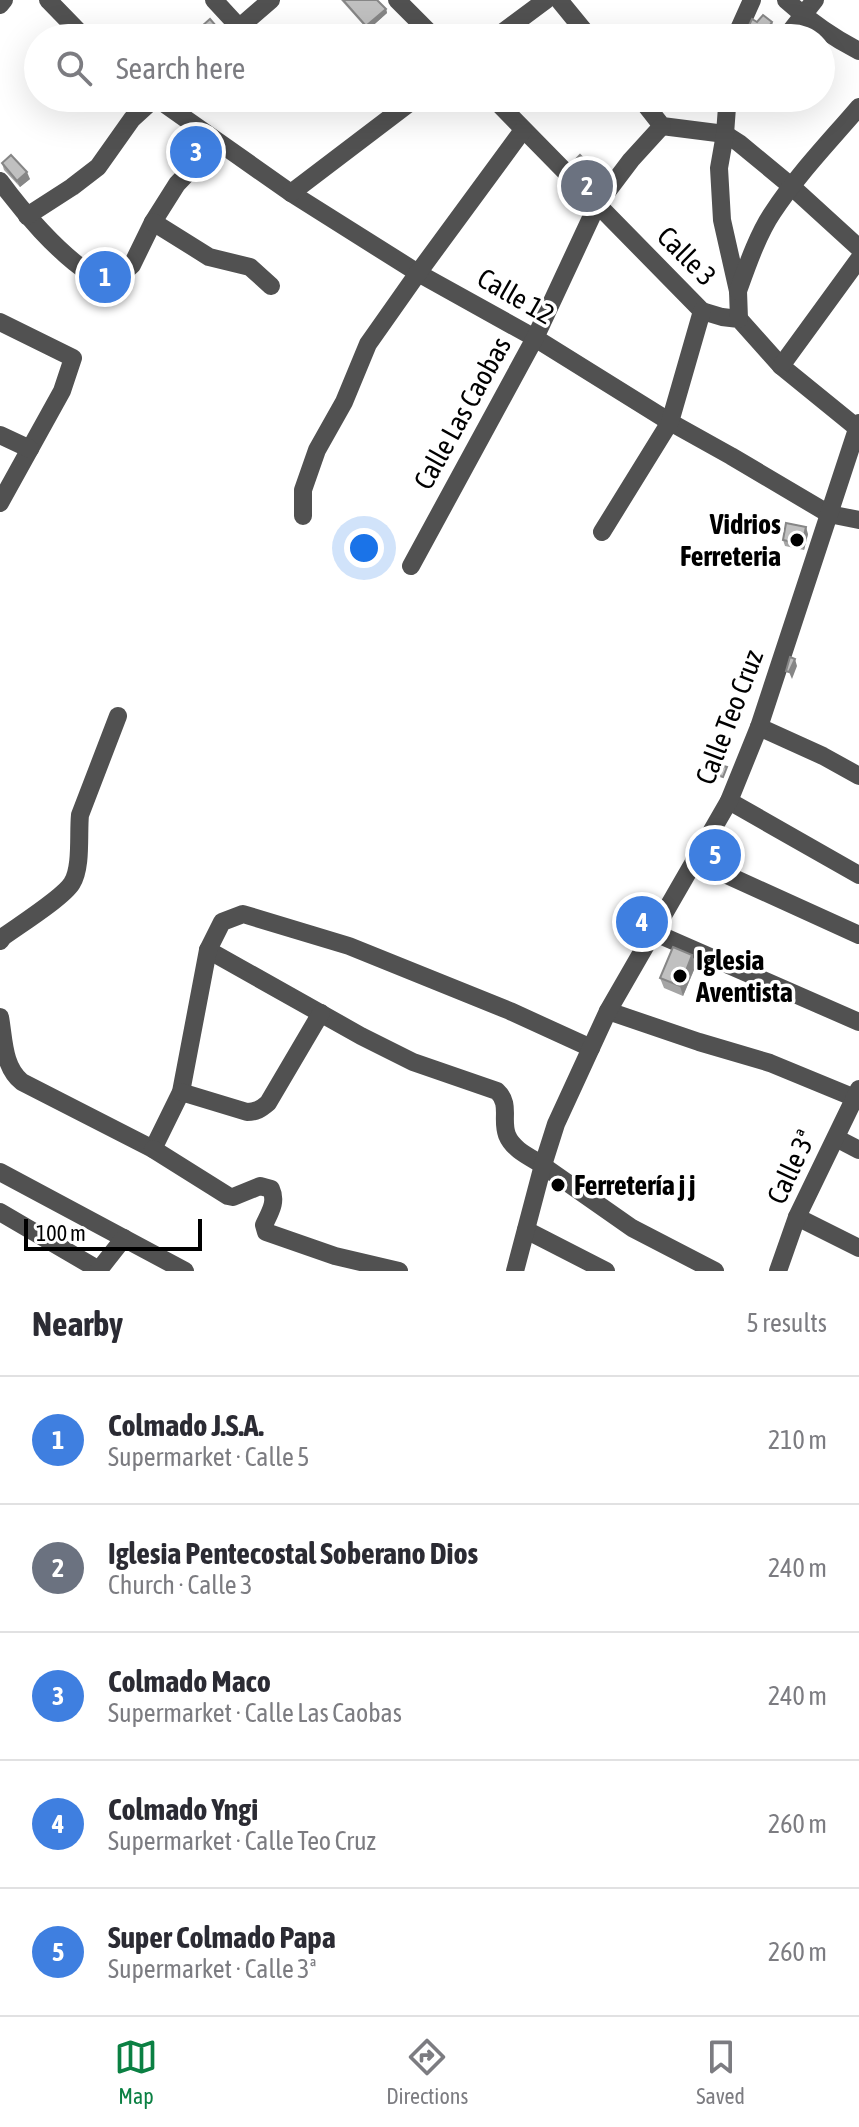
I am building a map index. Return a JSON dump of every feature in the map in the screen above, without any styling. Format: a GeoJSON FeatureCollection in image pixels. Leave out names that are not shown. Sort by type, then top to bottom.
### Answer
{"type":"FeatureCollection","features":[{"type":"Feature","properties":{"kind":"street"},"geometry":{"type":"LineString","coordinates":[[0,5],[4,0]]}},
{"type":"Feature","properties":{"kind":"street"},"geometry":{"type":"LineString","coordinates":[[48,0],[71,24]]}},
{"type":"Feature","properties":{"kind":"street"},"geometry":{"type":"LineString","coordinates":[[214,0],[228,24]]}},
{"type":"Feature","properties":{"kind":"street"},"geometry":{"type":"LineString","coordinates":[[242,24],[271,0]]}},
{"type":"Feature","properties":{"kind":"street"},"geometry":{"type":"LineString","coordinates":[[397,0],[421,24]]}},
{"type":"Feature","properties":{"kind":"street"},"geometry":{"type":"LineString","coordinates":[[514,24],[546,0]]}},
{"type":"Feature","properties":{"kind":"street"},"geometry":{"type":"LineString","coordinates":[[559,0],[579,24]]}},
{"type":"Feature","properties":{"kind":"street"},"geometry":{"type":"LineString","coordinates":[[741,24],[752,0]]}},
{"type":"Feature","properties":{"kind":"street"},"geometry":{"type":"LineString","coordinates":[[786,0],[814,24]]}},
{"type":"Feature","properties":{"kind":"street"},"geometry":{"type":"LineString","coordinates":[[796,24],[815,0]]}},
{"type":"Feature","properties":{"kind":"street"},"geometry":{"type":"LineString","coordinates":[[835,39],[859,51]]}},
{"type":"Feature","properties":{"kind":"street"},"geometry":{"type":"LineString","coordinates":[[738,291],[771,214],[859,107]]}},
{"type":"Feature","properties":{"kind":"street"},"geometry":{"type":"LineString","coordinates":[[27,216],[98,167],[140,112]]}},
{"type":"Feature","properties":{"kind":"street","name":"Calle 12"},"geometry":{"type":"LineString","coordinates":[[175,112],[291,193],[418,273],[535,338],[670,422],[829,514],[859,520]]}},
{"type":"Feature","properties":{"kind":"street"},"geometry":{"type":"LineString","coordinates":[[291,193],[398,112]]}},
{"type":"Feature","properties":{"kind":"street","name":"Calle 3"},"geometry":{"type":"LineString","coordinates":[[506,112],[702,311],[739,319]]}},
{"type":"Feature","properties":{"kind":"street"},"geometry":{"type":"LineString","coordinates":[[651,112],[662,126],[725,134],[739,143],[859,248]]}},
{"type":"Feature","properties":{"kind":"street"},"geometry":{"type":"LineString","coordinates":[[728,112],[719,168],[722,220],[738,291],[739,319],[781,366],[858,425]]}},
{"type":"Feature","properties":{"kind":"street","name":"Calle Las Caobas"},"geometry":{"type":"LineString","coordinates":[[411,566],[535,338],[597,205],[662,126]]}},
{"type":"Feature","properties":{"kind":"street"},"geometry":{"type":"LineString","coordinates":[[303,516],[303,490],[317,450],[344,402],[368,344],[523,130]]}},
{"type":"Feature","properties":{"kind":"street"},"geometry":{"type":"LineString","coordinates":[[0,181],[27,216],[91,275],[113,282],[132,265],[153,222],[177,184],[217,142]]}},
{"type":"Feature","properties":{"kind":"street"},"geometry":{"type":"LineString","coordinates":[[153,222],[209,257],[250,267],[271,286]]}},
{"type":"Feature","properties":{"kind":"street"},"geometry":{"type":"LineString","coordinates":[[781,366],[859,259]]}},
{"type":"Feature","properties":{"kind":"street"},"geometry":{"type":"LineString","coordinates":[[602,532],[670,422],[702,311]]}},
{"type":"Feature","properties":{"kind":"street"},"geometry":{"type":"LineString","coordinates":[[0,322],[73,358],[62,391],[0,503]]}},
{"type":"Feature","properties":{"kind":"street","name":"Calle Teo Cruz"},"geometry":{"type":"LineString","coordinates":[[515,1271],[542,1165],[556,1124],[608,1011],[729,801],[759,727],[858,425]]}},
{"type":"Feature","properties":{"kind":"street"},"geometry":{"type":"LineString","coordinates":[[0,435],[30,449]]}},
{"type":"Feature","properties":{"kind":"street"},"geometry":{"type":"LineString","coordinates":[[0,941],[73,883],[80,848],[80,815],[118,716]]}},
{"type":"Feature","properties":{"kind":"street"},"geometry":{"type":"LineString","coordinates":[[759,727],[859,776]]}},
{"type":"Feature","properties":{"kind":"street"},"geometry":{"type":"LineString","coordinates":[[729,801],[859,875]]}},
{"type":"Feature","properties":{"kind":"street"},"geometry":{"type":"LineString","coordinates":[[694,860],[859,935]]}},
{"type":"Feature","properties":{"kind":"street"},"geometry":{"type":"LineString","coordinates":[[153,1149],[181,1092],[208,950],[222,922],[243,914],[349,946],[510,1011],[591,1048]]}},
{"type":"Feature","properties":{"kind":"street"},"geometry":{"type":"LineString","coordinates":[[653,932],[859,1022]]}},
{"type":"Feature","properties":{"kind":"street"},"geometry":{"type":"LineString","coordinates":[[208,950],[413,1062],[497,1091],[505,1102],[508,1136],[520,1150],[632,1228],[715,1271]]}},
{"type":"Feature","properties":{"kind":"street"},"geometry":{"type":"LineString","coordinates":[[608,1011],[857,1094]]}},
{"type":"Feature","properties":{"kind":"street"},"geometry":{"type":"LineString","coordinates":[[181,1092],[256,1112],[268,1103],[321,1013]]}},
{"type":"Feature","properties":{"kind":"street"},"geometry":{"type":"LineString","coordinates":[[0,1017],[7,1063],[14,1076],[22,1082],[153,1149],[228,1196],[233,1197],[260,1186],[271,1189],[274,1202],[264,1225],[266,1232],[335,1256],[399,1271]]}},
{"type":"Feature","properties":{"kind":"street","name":"Calle 3ª"},"geometry":{"type":"LineString","coordinates":[[778,1271],[797,1217],[857,1094]]}},
{"type":"Feature","properties":{"kind":"street"},"geometry":{"type":"LineString","coordinates":[[836,1138],[859,1150]]}},
{"type":"Feature","properties":{"kind":"street"},"geometry":{"type":"LineString","coordinates":[[0,1172],[185,1271]]}},
{"type":"Feature","properties":{"kind":"street"},"geometry":{"type":"LineString","coordinates":[[0,1212],[99,1270],[124,1238]]}},
{"type":"Feature","properties":{"kind":"street"},"geometry":{"type":"LineString","coordinates":[[797,1217],[859,1248]]}},
{"type":"Feature","properties":{"kind":"street"},"geometry":{"type":"LineString","coordinates":[[526,1230],[606,1271]]}},
{"type":"Feature","properties":{"kind":"building"},"geometry":{"type":"Polygon","coordinates":[[[343,0],[377,0],[386,9],[364,24],[343,0]]]}},
{"type":"Feature","properties":{"kind":"building"},"geometry":{"type":"Polygon","coordinates":[[[763,15],[772,22],[750,24],[752,19],[757,22],[763,15]]]}},
{"type":"Feature","properties":{"kind":"building"},"geometry":{"type":"Polygon","coordinates":[[[11,155],[27,172],[17,181],[2,163],[11,155]]]}},
{"type":"Feature","properties":{"kind":"building"},"geometry":{"type":"Polygon","coordinates":[[[580,155],[598,173],[593,179],[575,160],[580,155]]]}},
{"type":"Feature","properties":{"kind":"building"},"geometry":{"type":"Polygon","coordinates":[[[786,523],[806,527],[802,544],[783,540],[786,523]]]}},
{"type":"Feature","properties":{"kind":"building"},"geometry":{"type":"Polygon","coordinates":[[[790,657],[795,659],[789,672],[786,671],[790,657]]]}},
{"type":"Feature","properties":{"kind":"building"},"geometry":{"type":"Polygon","coordinates":[[[720,765],[727,767],[723,777],[717,775],[720,765]]]}},
{"type":"Feature","properties":{"kind":"building"},"geometry":{"type":"Polygon","coordinates":[[[715,844],[722,847],[718,855],[711,852],[715,844]]]}},
{"type":"Feature","properties":{"kind":"building"},"geometry":{"type":"Polygon","coordinates":[[[673,947],[692,955],[680,986],[660,978],[673,947]]]}},
{"type":"Feature","properties":{"kind":"place","name":"Colmado Maco"},"geometry":{"type":"Point","coordinates":[196,152]}},
{"type":"Feature","properties":{"kind":"place","name":"Iglesia Pentecostal Soberano Dios"},"geometry":{"type":"Point","coordinates":[587,186]}},
{"type":"Feature","properties":{"kind":"place","name":"Colmado J.S.A."},"geometry":{"type":"Point","coordinates":[105,277]}},
{"type":"Feature","properties":{"kind":"place","name":"Vidrios Ferreteria"},"geometry":{"type":"Point","coordinates":[797,540]}},
{"type":"Feature","properties":{"kind":"place","name":"Super Colmado Papa"},"geometry":{"type":"Point","coordinates":[715,855]}},
{"type":"Feature","properties":{"kind":"place","name":"Colmado Yngi"},"geometry":{"type":"Point","coordinates":[642,922]}},
{"type":"Feature","properties":{"kind":"place","name":"Iglesia Aventista"},"geometry":{"type":"Point","coordinates":[680,976]}},
{"type":"Feature","properties":{"kind":"place","name":"Ferretería j j"},"geometry":{"type":"Point","coordinates":[558,1185]}}]}
